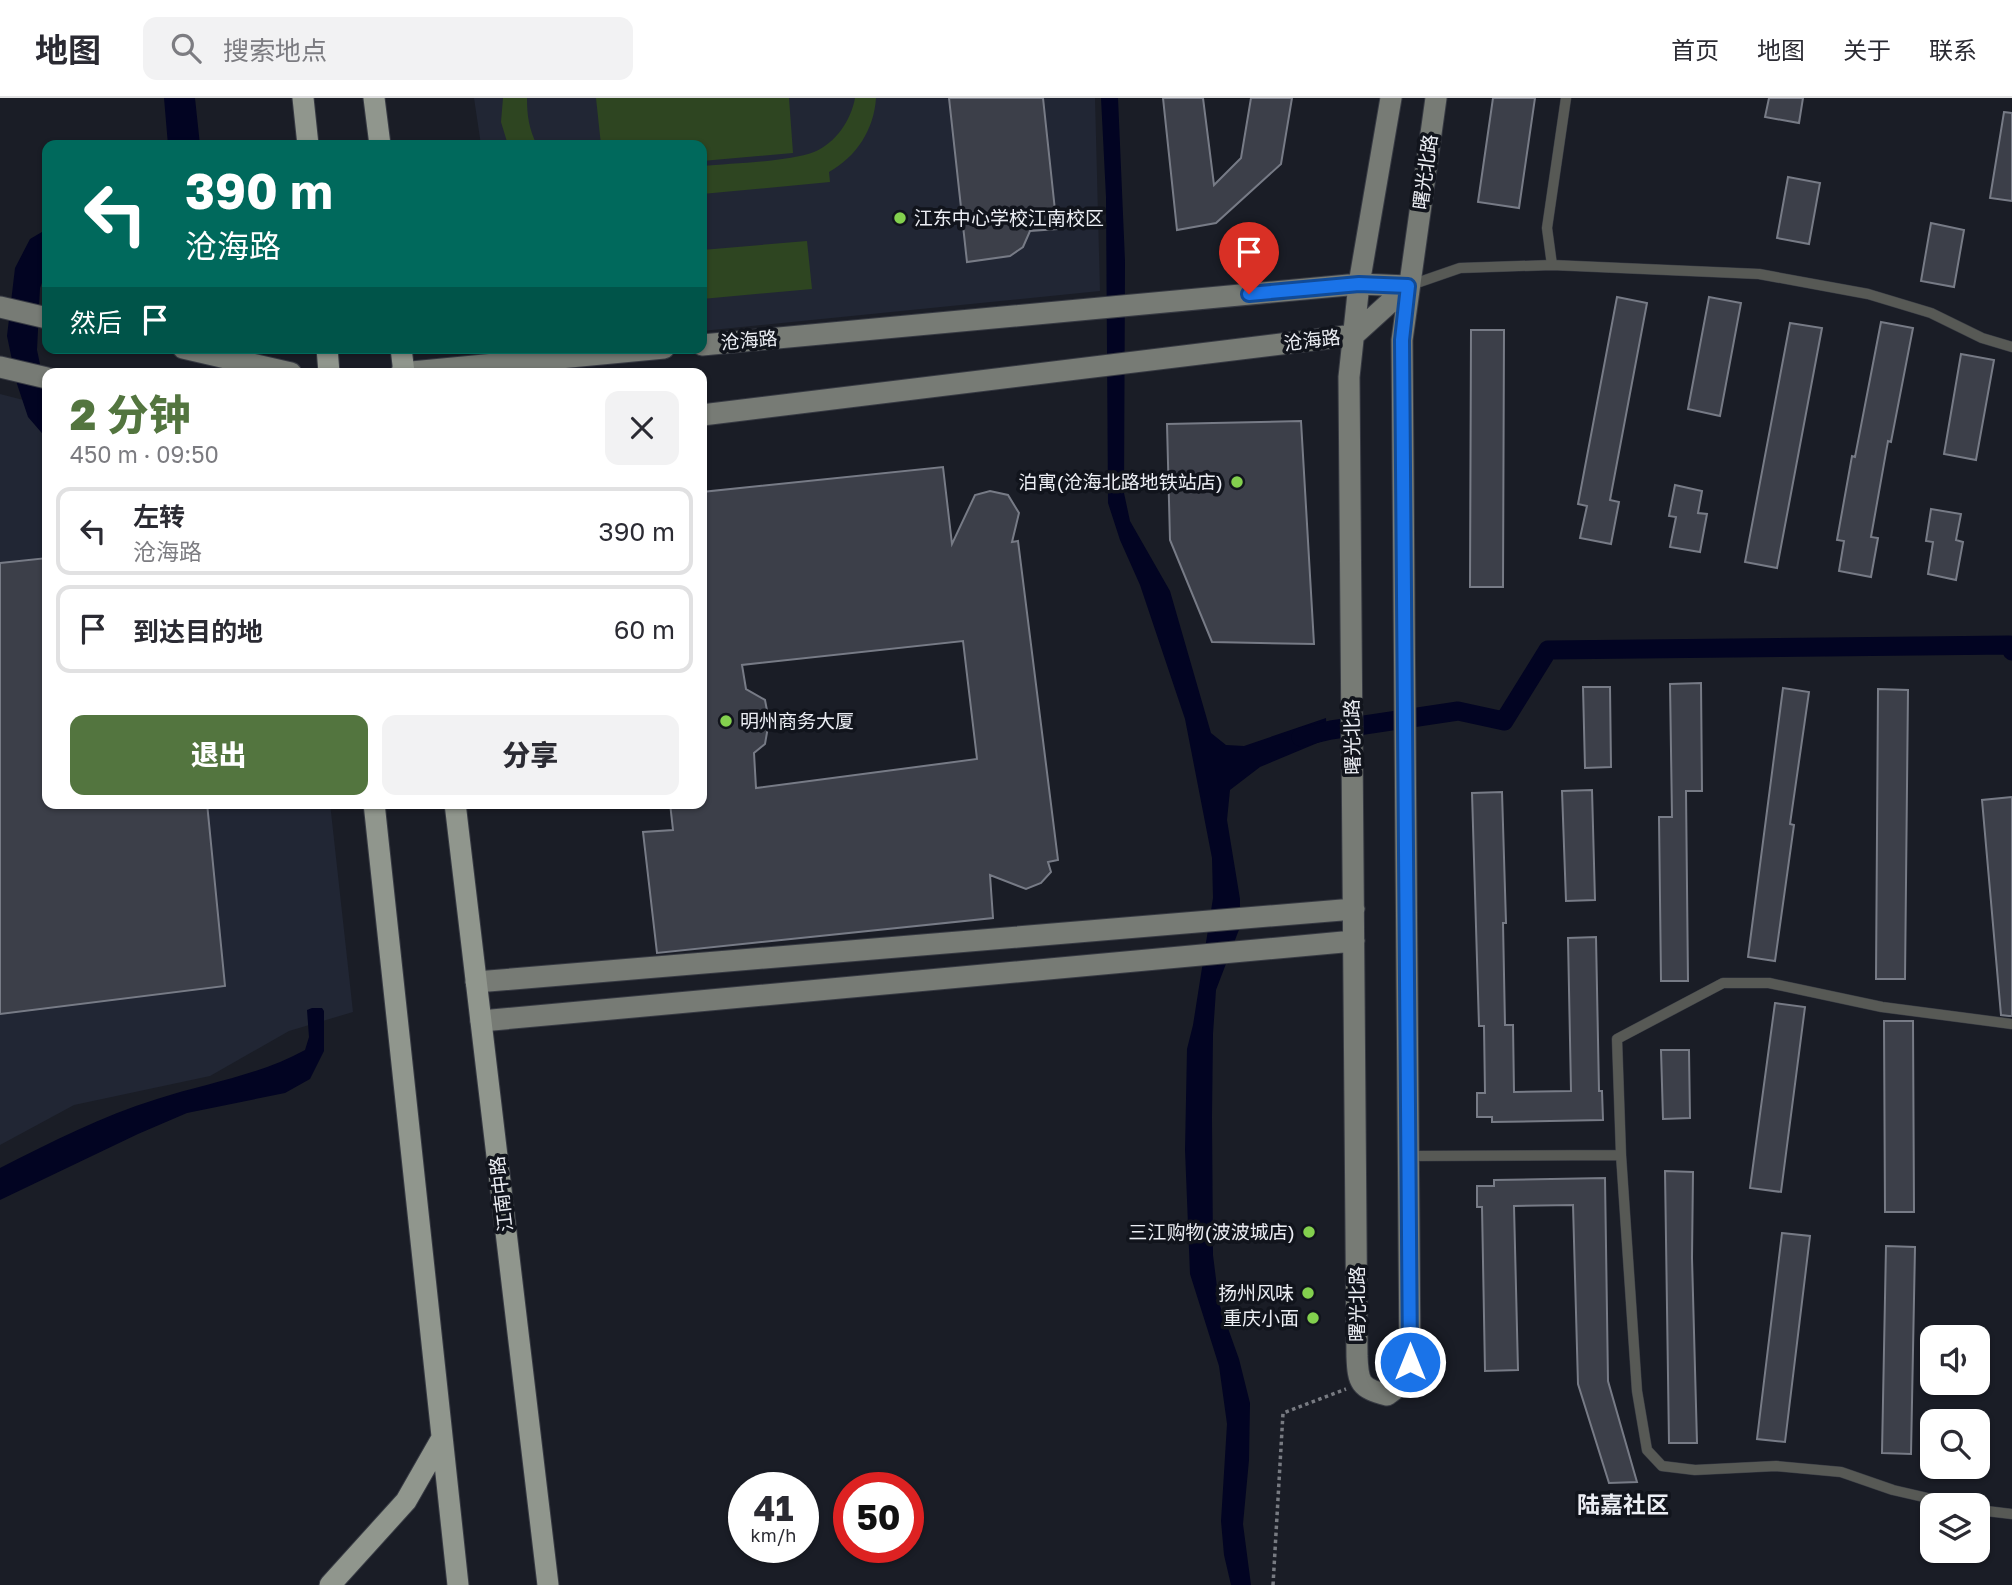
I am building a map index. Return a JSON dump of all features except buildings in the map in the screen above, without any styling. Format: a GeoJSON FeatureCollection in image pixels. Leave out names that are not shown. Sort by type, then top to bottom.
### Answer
{"type":"FeatureCollection","features":[{"type":"Feature","properties":{"kind":"main road"},"geometry":{"type":"LineString","coordinates":[[303,98],[307,140]]}},
{"type":"Feature","properties":{"kind":"main road"},"geometry":{"type":"LineString","coordinates":[[374,98],[379,140]]}},
{"type":"Feature","properties":{"kind":"main road"},"geometry":{"type":"LineString","coordinates":[[375,809],[458,1585]]}},
{"type":"Feature","properties":{"kind":"main road","name":"江南中路"},"geometry":{"type":"LineString","coordinates":[[456,809],[548,1585]]}},
{"type":"Feature","properties":{"kind":"main road"},"geometry":{"type":"LineString","coordinates":[[330,1585],[406,1501],[442,1438]]}},
{"type":"Feature","properties":{"kind":"street","name":"曙光北路"},"geometry":{"type":"LineString","coordinates":[[1391,98],[1359,284],[1349,377],[1357,1356],[1361,1384],[1370,1391],[1387,1395],[1406,1381],[1410,1362],[1402,340],[1436,98]]}},
{"type":"Feature","properties":{"kind":"street","name":"沧海路"},"geometry":{"type":"LineString","coordinates":[[707,345],[1359,284],[1408,286]]}},
{"type":"Feature","properties":{"kind":"street","name":"沧海路"},"geometry":{"type":"LineString","coordinates":[[707,414],[1354,335],[1408,286]]}},
{"type":"Feature","properties":{"kind":"street"},"geometry":{"type":"LineString","coordinates":[[0,307],[42,317]]}},
{"type":"Feature","properties":{"kind":"street"},"geometry":{"type":"LineString","coordinates":[[209,354],[269,368]]}},
{"type":"Feature","properties":{"kind":"street"},"geometry":{"type":"LineString","coordinates":[[455,368],[601,354]]}},
{"type":"Feature","properties":{"kind":"street"},"geometry":{"type":"LineString","coordinates":[[0,367],[42,377]]}},
{"type":"Feature","properties":{"kind":"street"},"geometry":{"type":"LineString","coordinates":[[476,982],[1354,909]]}},
{"type":"Feature","properties":{"kind":"street"},"geometry":{"type":"LineString","coordinates":[[481,1021],[1354,940]]}},
{"type":"Feature","properties":{"kind":"lane"},"geometry":{"type":"LineString","coordinates":[[1552,265],[1547,228],[1566,98]]}},
{"type":"Feature","properties":{"kind":"lane"},"geometry":{"type":"LineString","coordinates":[[1408,286],[1460,268],[1552,265],[1759,274],[1868,294],[1931,313],[1982,338],[2012,347]]}},
{"type":"Feature","properties":{"kind":"lane"},"geometry":{"type":"LineString","coordinates":[[1920,1496],[1841,1472],[1776,1466],[1695,1470],[1662,1466],[1647,1450],[1637,1391],[1621,1155],[1617,1039],[1723,983],[1769,983],[1882,1007],[2012,1024]]}},
{"type":"Feature","properties":{"kind":"lane"},"geometry":{"type":"LineString","coordinates":[[1409,1156],[1621,1155]]}},
{"type":"Feature","properties":{"kind":"lane"},"geometry":{"type":"LineString","coordinates":[[1990,1511],[2012,1514]]}},
{"type":"Feature","properties":{"kind":"path"},"geometry":{"type":"LineString","coordinates":[[1273,1585],[1283,1413],[1361,1384]]}},
{"type":"Feature","properties":{"kind":"shaded area","name":"江东中心学校江南校区"},"geometry":{"type":"Polygon","coordinates":[[[474,98],[1095,98],[1100,291],[707,330],[707,140],[480,140],[474,98]]]}},
{"type":"Feature","properties":{"kind":"shaded area"},"geometry":{"type":"Polygon","coordinates":[[[0,394],[42,405],[42,809],[331,809],[353,1012],[289,1031],[210,1076],[74,1105],[0,1145],[0,394]]]}},
{"type":"Feature","properties":{"kind":"green space"},"geometry":{"type":"Polygon","coordinates":[[[503,98],[527,98],[529,122],[535,140],[506,140],[501,122],[503,98]]]}},
{"type":"Feature","properties":{"kind":"green space"},"geometry":{"type":"Polygon","coordinates":[[[596,98],[789,98],[793,153],[707,161],[707,140],[600,140],[596,98]]]}},
{"type":"Feature","properties":{"kind":"green space"},"geometry":{"type":"Polygon","coordinates":[[[855,98],[876,98],[875,110],[867,132],[847,159],[829,172],[830,182],[707,194],[707,166],[760,162],[814,152],[836,137],[850,114],[855,98]]]}},
{"type":"Feature","properties":{"kind":"green space"},"geometry":{"type":"Polygon","coordinates":[[[807,241],[812,289],[707,299],[707,250],[807,241]]]}},
{"type":"Feature","properties":{"kind":"water"},"geometry":{"type":"Polygon","coordinates":[[[164,98],[195,98],[199,140],[168,140],[164,98]]]}},
{"type":"Feature","properties":{"kind":"water"},"geometry":{"type":"Polygon","coordinates":[[[1101,98],[1118,98],[1125,261],[1124,493],[1130,521],[1170,591],[1211,733],[1226,745],[1244,746],[1326,718],[1327,739],[1260,767],[1230,790],[1227,820],[1240,899],[1240,927],[1216,990],[1212,1117],[1213,1255],[1219,1303],[1239,1359],[1250,1403],[1249,1460],[1243,1524],[1251,1585],[1231,1585],[1224,1555],[1221,1521],[1227,1424],[1219,1366],[1190,1274],[1185,1150],[1187,1049],[1213,898],[1212,858],[1185,719],[1140,585],[1120,540],[1108,503],[1106,197],[1101,98]]]}},
{"type":"Feature","properties":{"kind":"water"},"geometry":{"type":"Polygon","coordinates":[[[42,232],[42,283],[37,350],[42,374],[42,433],[28,417],[17,384],[7,336],[15,268],[30,239],[42,232]]]}},
{"type":"Feature","properties":{"kind":"water"},"geometry":{"type":"Polygon","coordinates":[[[322,1008],[324,1011],[324,1051],[310,1079],[285,1093],[187,1113],[0,1200],[0,1168],[38,1149],[97,1121],[137,1106],[270,1066],[305,1050],[309,1037],[307,1010],[322,1008]]]}},
{"type":"Feature","properties":{"kind":"waterway"},"geometry":{"type":"LineString","coordinates":[[1301,737],[1458,711],[1504,721],[1548,650],[2010,645],[2012,651]]}},
{"type":"Feature","properties":{"kind":"place","name":"江东中心学校江南校区"},"geometry":{"type":"Point","coordinates":[900,218]}},
{"type":"Feature","properties":{"kind":"place","name":"泊寓(沧海北路地铁站店)"},"geometry":{"type":"Point","coordinates":[1237,482]}},
{"type":"Feature","properties":{"kind":"place","name":"明州商务大厦"},"geometry":{"type":"Point","coordinates":[726,721]}},
{"type":"Feature","properties":{"kind":"place","name":"三江购物(波波城店)"},"geometry":{"type":"Point","coordinates":[1309,1232]}},
{"type":"Feature","properties":{"kind":"place","name":"扬州风味"},"geometry":{"type":"Point","coordinates":[1308,1293]}},
{"type":"Feature","properties":{"kind":"place","name":"重庆小面"},"geometry":{"type":"Point","coordinates":[1313,1318]}},
{"type":"Feature","properties":{"kind":"district","name":"陆嘉社区"},"geometry":{"type":"Point","coordinates":[1623,1505]}},
{"type":"Feature","properties":{"kind":"route"},"geometry":{"type":"LineString","coordinates":[[1249,294],[1359,284],[1408,286],[1402,340],[1410,1362]]}}]}
